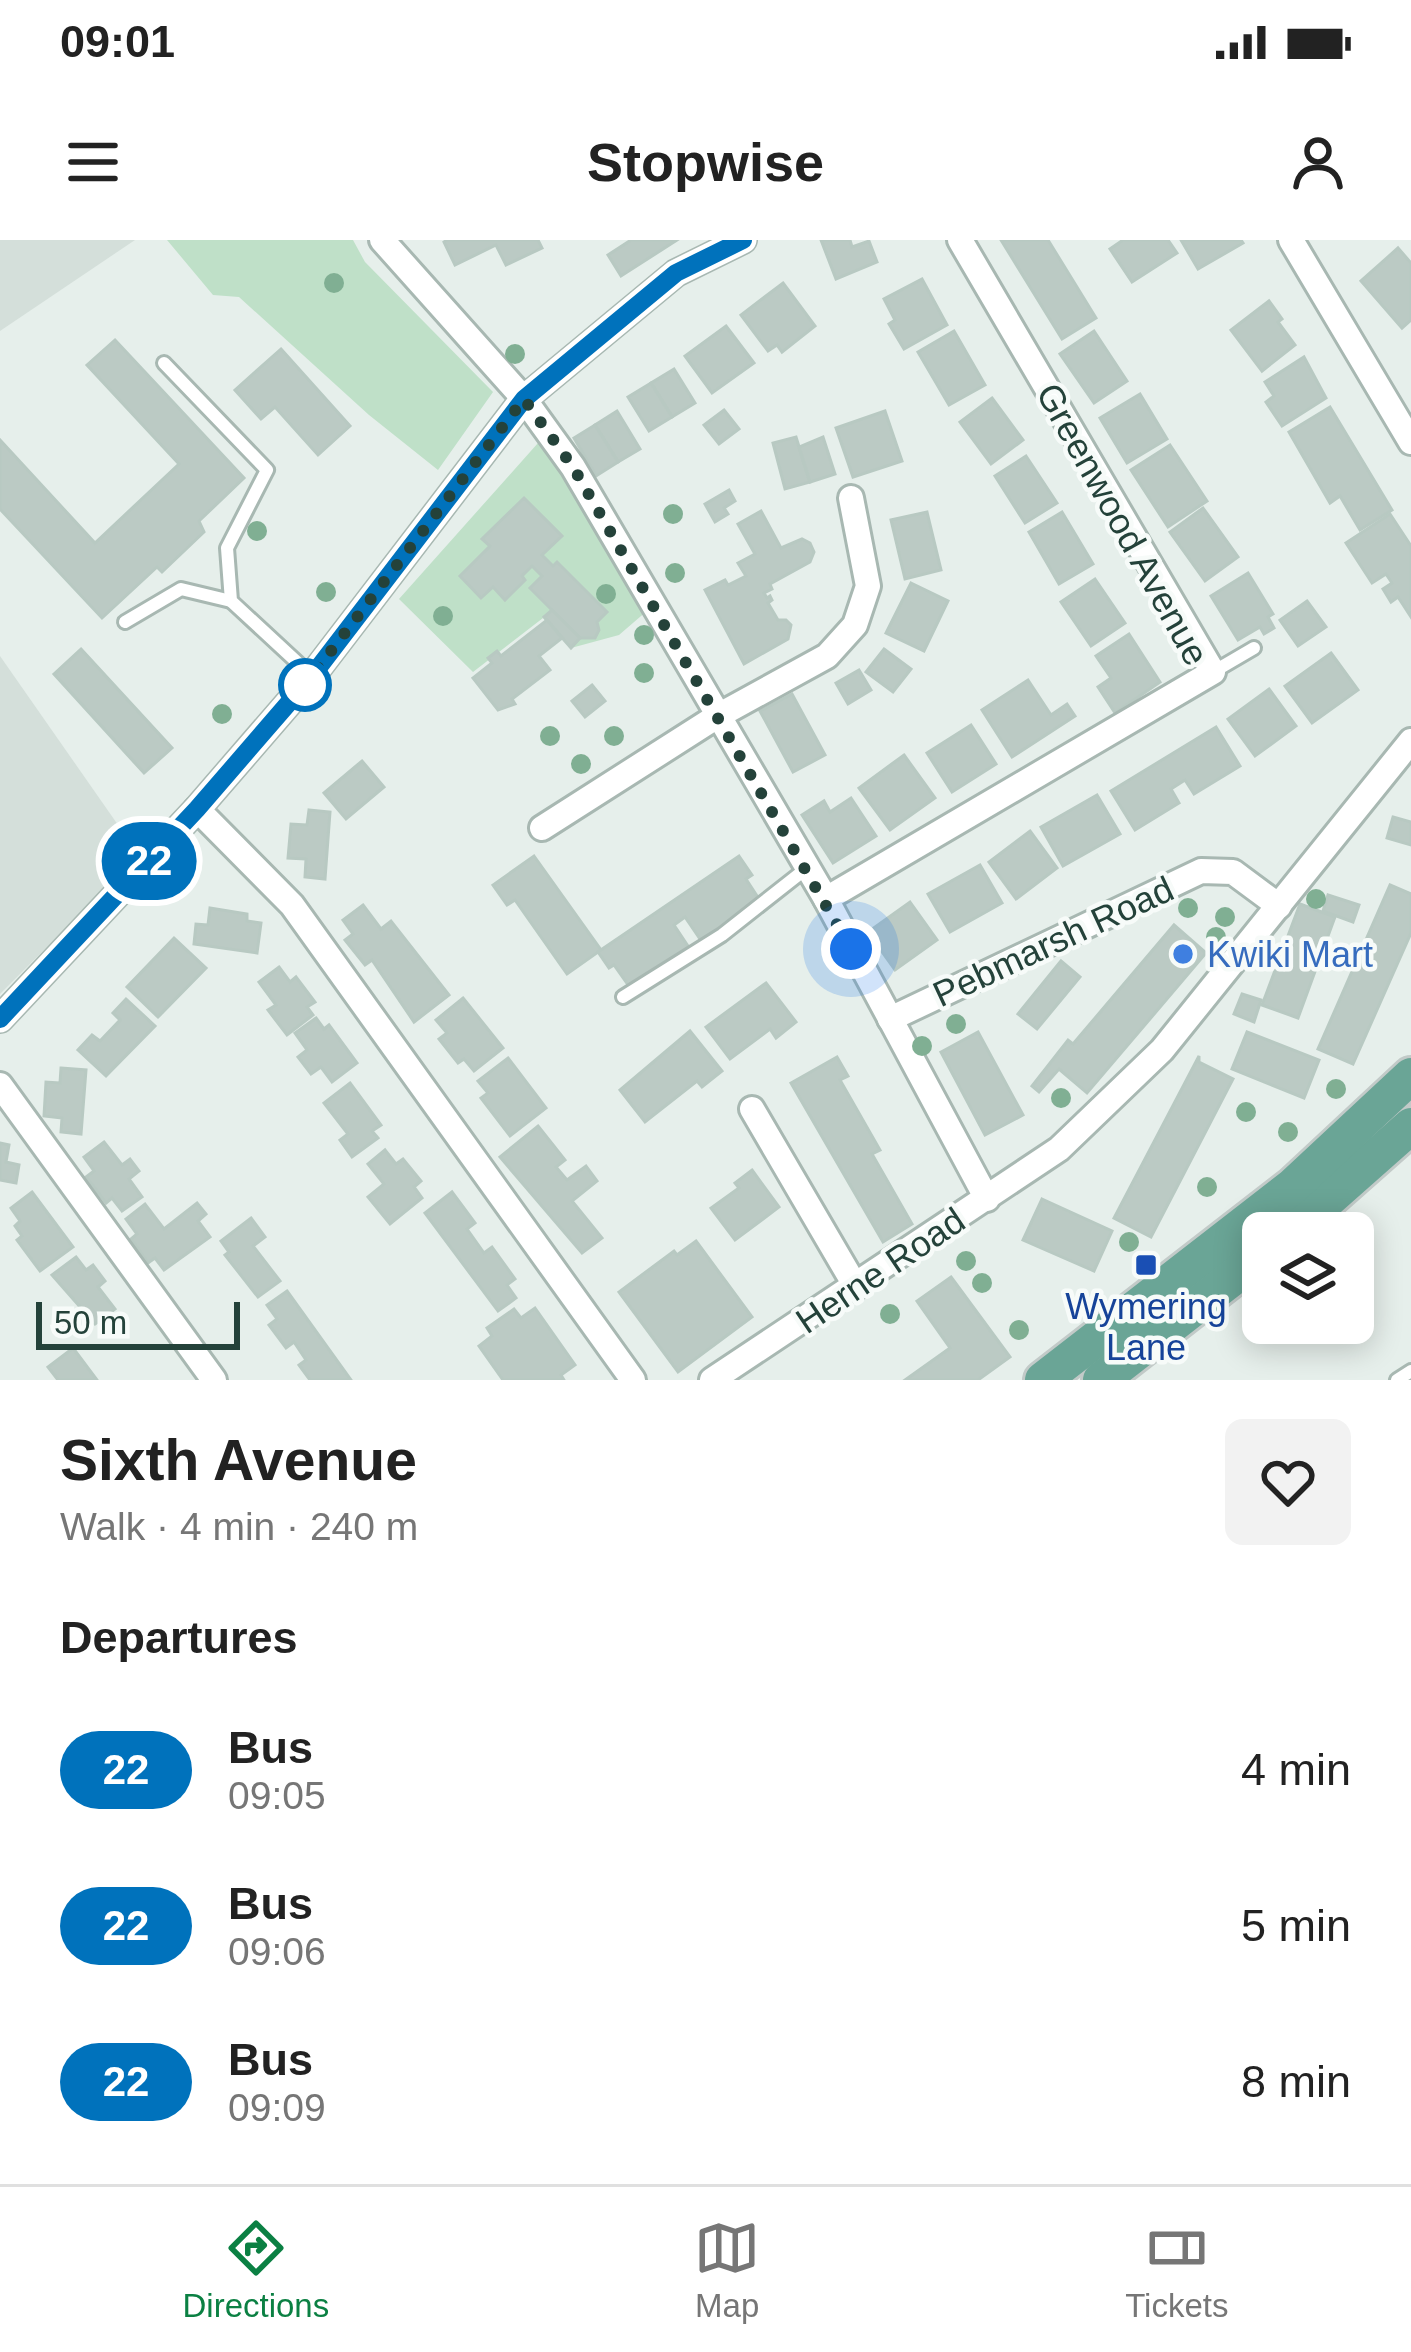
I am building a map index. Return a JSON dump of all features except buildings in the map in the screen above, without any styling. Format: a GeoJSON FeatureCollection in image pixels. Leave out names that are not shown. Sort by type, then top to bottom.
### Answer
{"type":"FeatureCollection","features":[{"type":"Feature","properties":{"kind":"main road"},"geometry":{"type":"LineString","coordinates":[[1043,1380],[1293,1186],[1411,1076]]}},
{"type":"Feature","properties":{"kind":"main road"},"geometry":{"type":"LineString","coordinates":[[1314,1212],[1411,1126]]}},
{"type":"Feature","properties":{"kind":"main road"},"geometry":{"type":"LineString","coordinates":[[1101,1380],[1242,1270]]}},
{"type":"Feature","properties":{"kind":"street"},"geometry":{"type":"LineString","coordinates":[[382,240],[524,399],[573,467],[826,899],[987,1199]]}},
{"type":"Feature","properties":{"kind":"street"},"geometry":{"type":"LineString","coordinates":[[2,1014],[197,809],[312,676],[524,399],[676,273],[743,240]]}},
{"type":"Feature","properties":{"kind":"street","name":"Greenwood Avenue"},"geometry":{"type":"LineString","coordinates":[[826,899],[1213,672],[960,240]]}},
{"type":"Feature","properties":{"kind":"street"},"geometry":{"type":"LineString","coordinates":[[1291,240],[1411,442]]}},
{"type":"Feature","properties":{"kind":"street"},"geometry":{"type":"LineString","coordinates":[[542,827],[716,717],[827,656],[855,625],[868,586],[851,498]]}},
{"type":"Feature","properties":{"kind":"street","name":"Herne Road"},"geometry":{"type":"LineString","coordinates":[[712,1380],[1059,1150],[1162,1050],[1411,741]]}},
{"type":"Feature","properties":{"kind":"street"},"geometry":{"type":"LineString","coordinates":[[197,809],[292,904],[633,1380]]}},
{"type":"Feature","properties":{"kind":"street","name":"Pebmarsh Road"},"geometry":{"type":"LineString","coordinates":[[890,1019],[1201,872],[1233,872],[1279,906]]}},
{"type":"Feature","properties":{"kind":"street"},"geometry":{"type":"LineString","coordinates":[[0,1085],[214,1380]]}},
{"type":"Feature","properties":{"kind":"street"},"geometry":{"type":"LineString","coordinates":[[752,1109],[856,1287]]}},
{"type":"Feature","properties":{"kind":"lane"},"geometry":{"type":"LineString","coordinates":[[164,363],[267,470],[227,548],[231,601]]}},
{"type":"Feature","properties":{"kind":"lane"},"geometry":{"type":"LineString","coordinates":[[124,622],[181,589],[231,601],[312,676]]}},
{"type":"Feature","properties":{"kind":"lane"},"geometry":{"type":"LineString","coordinates":[[1213,672],[1254,648]]}},
{"type":"Feature","properties":{"kind":"lane"},"geometry":{"type":"LineString","coordinates":[[623,997],[722,935],[807,868]]}},
{"type":"Feature","properties":{"kind":"lane"},"geometry":{"type":"LineString","coordinates":[[1397,1380],[1411,1371]]}},
{"type":"Feature","properties":{"kind":"shaded area"},"geometry":{"type":"Polygon","coordinates":[[[0,240],[135,240],[0,331],[0,240]]]}},
{"type":"Feature","properties":{"kind":"shaded area"},"geometry":{"type":"Polygon","coordinates":[[[0,656],[139,855],[0,994],[0,656]]]}},
{"type":"Feature","properties":{"kind":"green space"},"geometry":{"type":"Polygon","coordinates":[[[167,240],[353,240],[365,262],[493,392],[438,470],[369,415],[239,297],[213,295],[167,240]]]}},
{"type":"Feature","properties":{"kind":"green space"},"geometry":{"type":"Polygon","coordinates":[[[538,443],[574,483],[648,610],[619,635],[571,648],[543,618],[473,672],[399,599],[538,443]]]}},
{"type":"Feature","properties":{"kind":"bus line","name":"22"},"geometry":{"type":"LineString","coordinates":[[0,1019],[197,809],[312,676],[524,399],[676,273],[743,240]]}},
{"type":"Feature","properties":{"kind":"place","name":"Kwiki Mart"},"geometry":{"type":"Point","coordinates":[1183,954]}},
{"type":"Feature","properties":{"kind":"place","name":"Wymering Lane"},"geometry":{"type":"Point","coordinates":[1146,1265]}},
{"type":"Feature","properties":{"kind":"route"},"geometry":{"type":"LineString","coordinates":[[305,685],[524,399],[573,467],[851,949]]}}]}
